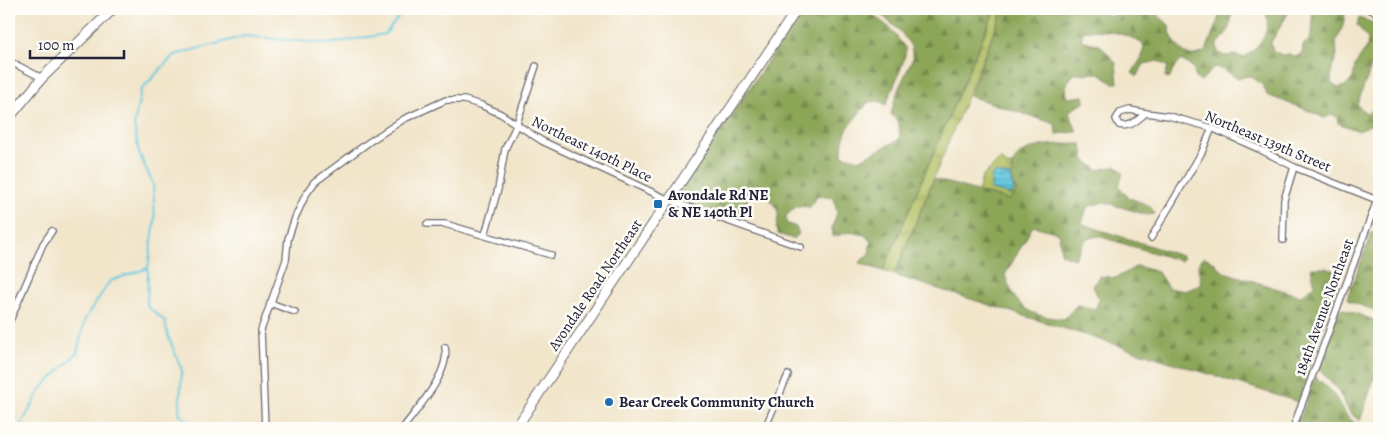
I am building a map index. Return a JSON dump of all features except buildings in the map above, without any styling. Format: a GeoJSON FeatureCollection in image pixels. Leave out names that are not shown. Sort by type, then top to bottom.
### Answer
{"type":"FeatureCollection","features":[{"type":"Feature","properties":{"kind":"main road"},"geometry":{"type":"LineString","coordinates":[[9,118],[42,78],[113,9]]}},
{"type":"Feature","properties":{"kind":"main road","name":"Avondale Road Northeast"},"geometry":{"type":"LineString","coordinates":[[516,428],[797,9]]}},
{"type":"Feature","properties":{"kind":"street"},"geometry":{"type":"LineString","coordinates":[[1368,9],[1379,13]]}},
{"type":"Feature","properties":{"kind":"street"},"geometry":{"type":"LineString","coordinates":[[9,61],[42,78]]}},
{"type":"Feature","properties":{"kind":"street"},"geometry":{"type":"LineString","coordinates":[[485,235],[498,190],[501,160],[516,126],[536,66]]}},
{"type":"Feature","properties":{"kind":"street","name":"Northeast 140th Place"},"geometry":{"type":"LineString","coordinates":[[265,428],[261,330],[286,260],[288,239],[305,196],[315,182],[404,119],[446,100],[464,100],[481,105],[500,114],[542,141],[669,200],[802,247]]}},
{"type":"Feature","properties":{"kind":"street","name":"Northeast 139th Street"},"geometry":{"type":"LineString","coordinates":[[1146,113],[1133,124],[1125,126],[1119,125],[1116,119],[1120,112],[1130,110],[1176,118],[1212,128],[1294,167],[1378,198]]}},
{"type":"Feature","properties":{"kind":"street"},"geometry":{"type":"LineString","coordinates":[[1151,238],[1202,152],[1212,128]]}},
{"type":"Feature","properties":{"kind":"street"},"geometry":{"type":"LineString","coordinates":[[1283,240],[1284,200],[1294,167]]}},
{"type":"Feature","properties":{"kind":"street","name":"184th Avenue Northeast"},"geometry":{"type":"LineString","coordinates":[[1293,428],[1378,198]]}},
{"type":"Feature","properties":{"kind":"street"},"geometry":{"type":"LineString","coordinates":[[427,224],[444,224],[551,255]]}},
{"type":"Feature","properties":{"kind":"street"},"geometry":{"type":"LineString","coordinates":[[9,323],[43,244],[52,231]]}},
{"type":"Feature","properties":{"kind":"street"},"geometry":{"type":"LineString","coordinates":[[270,303],[295,312]]}},
{"type":"Feature","properties":{"kind":"street"},"geometry":{"type":"LineString","coordinates":[[403,428],[444,368],[447,355],[445,347]]}},
{"type":"Feature","properties":{"kind":"street"},"geometry":{"type":"LineString","coordinates":[[765,428],[788,375]]}},
{"type":"Feature","properties":{"kind":"green space"},"geometry":{"type":"Polygon","coordinates":[[[803,9],[865,9],[890,28],[906,49],[886,105],[879,101],[868,102],[846,132],[842,146],[842,155],[859,160],[900,139],[899,123],[891,114],[898,90],[913,58],[911,46],[901,32],[875,9],[995,9],[883,271],[859,263],[869,253],[871,242],[865,235],[849,232],[833,237],[832,228],[837,213],[834,198],[818,196],[810,207],[797,206],[786,216],[786,223],[796,227],[799,234],[793,239],[778,234],[776,229],[777,210],[759,190],[750,195],[738,220],[679,199],[677,195],[803,9]]]}},
{"type":"Feature","properties":{"kind":"green space"},"geometry":{"type":"Polygon","coordinates":[[[995,9],[1003,9],[894,275],[883,271],[995,9]]]}},
{"type":"Feature","properties":{"kind":"green space"},"geometry":{"type":"Polygon","coordinates":[[[1003,9],[1098,9],[1099,12],[1110,16],[1127,9],[1159,9],[1158,15],[1169,25],[1171,34],[1180,49],[1194,55],[1206,51],[1222,9],[1232,9],[1229,28],[1217,45],[1218,52],[1224,56],[1244,57],[1264,37],[1267,23],[1265,9],[1291,9],[1271,42],[1273,51],[1282,55],[1290,54],[1295,57],[1302,54],[1303,45],[1311,36],[1312,14],[1320,9],[1346,9],[1343,26],[1336,42],[1337,55],[1332,68],[1331,82],[1338,88],[1345,86],[1353,78],[1355,65],[1367,47],[1368,39],[1357,25],[1359,18],[1379,25],[1379,46],[1357,105],[1366,113],[1379,109],[1379,133],[1376,127],[1369,125],[1359,131],[1338,123],[1337,117],[1332,115],[1324,118],[1267,95],[1263,85],[1250,76],[1237,78],[1215,67],[1201,81],[1196,79],[1193,67],[1181,60],[1173,69],[1170,78],[1165,77],[1168,66],[1158,61],[1144,64],[1137,76],[1132,73],[1142,57],[1144,45],[1130,37],[1116,33],[1084,30],[1081,40],[1100,45],[1116,63],[1118,83],[1112,83],[1100,73],[1074,74],[1066,84],[1067,98],[1084,96],[1084,103],[1069,111],[1077,132],[1056,134],[1055,124],[969,96],[1003,9]]]}},
{"type":"Feature","properties":{"kind":"green space"},"geometry":{"type":"Polygon","coordinates":[[[1082,144],[1084,159],[1098,170],[1117,166],[1123,173],[1119,186],[1128,197],[1150,206],[1155,214],[1147,215],[1104,202],[1087,207],[1082,224],[1182,256],[1183,259],[1181,261],[1098,236],[1086,239],[1074,259],[1061,254],[1059,233],[1033,226],[1005,275],[1009,287],[1019,303],[1033,313],[1064,319],[1077,305],[1095,309],[1099,300],[1093,286],[1100,276],[1116,278],[1137,266],[1158,272],[1168,288],[1185,291],[1201,284],[1198,264],[1204,257],[1213,261],[1224,272],[1301,296],[1315,285],[1311,268],[1326,268],[1341,272],[1298,402],[894,275],[934,179],[1009,200],[1016,192],[1011,173],[1013,163],[1020,155],[1039,146],[1082,144]]]}},
{"type":"Feature","properties":{"kind":"green space"},"geometry":{"type":"Polygon","coordinates":[[[1000,159],[1007,165],[1013,165],[1011,174],[1016,192],[1009,200],[978,192],[982,177],[1000,159]]]}},
{"type":"Feature","properties":{"kind":"green space"},"geometry":{"type":"Polygon","coordinates":[[[1379,230],[1379,312],[1349,301],[1347,298],[1372,233],[1379,230]]]}},
{"type":"Feature","properties":{"kind":"green space"},"geometry":{"type":"Polygon","coordinates":[[[1344,309],[1379,322],[1379,364],[1360,421],[1350,413],[1336,387],[1319,369],[1339,310],[1344,309]]]}},
{"type":"Feature","properties":{"kind":"green space"},"geometry":{"type":"Polygon","coordinates":[[[1315,377],[1335,396],[1348,417],[1367,428],[1297,428],[1315,377]]]}},
{"type":"Feature","properties":{"kind":"water"},"geometry":{"type":"Polygon","coordinates":[[[996,173],[1010,176],[1014,190],[1011,195],[991,190],[991,176],[996,173]]]}},
{"type":"Feature","properties":{"kind":"waterway"},"geometry":{"type":"LineString","coordinates":[[22,428],[21,425],[41,389],[77,353],[85,319],[110,281],[148,268],[155,220],[153,184],[139,153],[134,126],[141,90],[174,55],[246,36],[328,44],[385,34],[405,9]]}},
{"type":"Feature","properties":{"kind":"waterway"},"geometry":{"type":"LineString","coordinates":[[148,269],[147,306],[165,321],[168,336],[182,370],[179,413],[194,428]]}},
{"type":"Feature","properties":{"kind":"place","name":"Avondale Rd NE & NE 140th Pl"},"geometry":{"type":"Point","coordinates":[658,204]}},
{"type":"Feature","properties":{"kind":"place","name":"Bear Creek Community Church"},"geometry":{"type":"Point","coordinates":[609,402]}}]}
